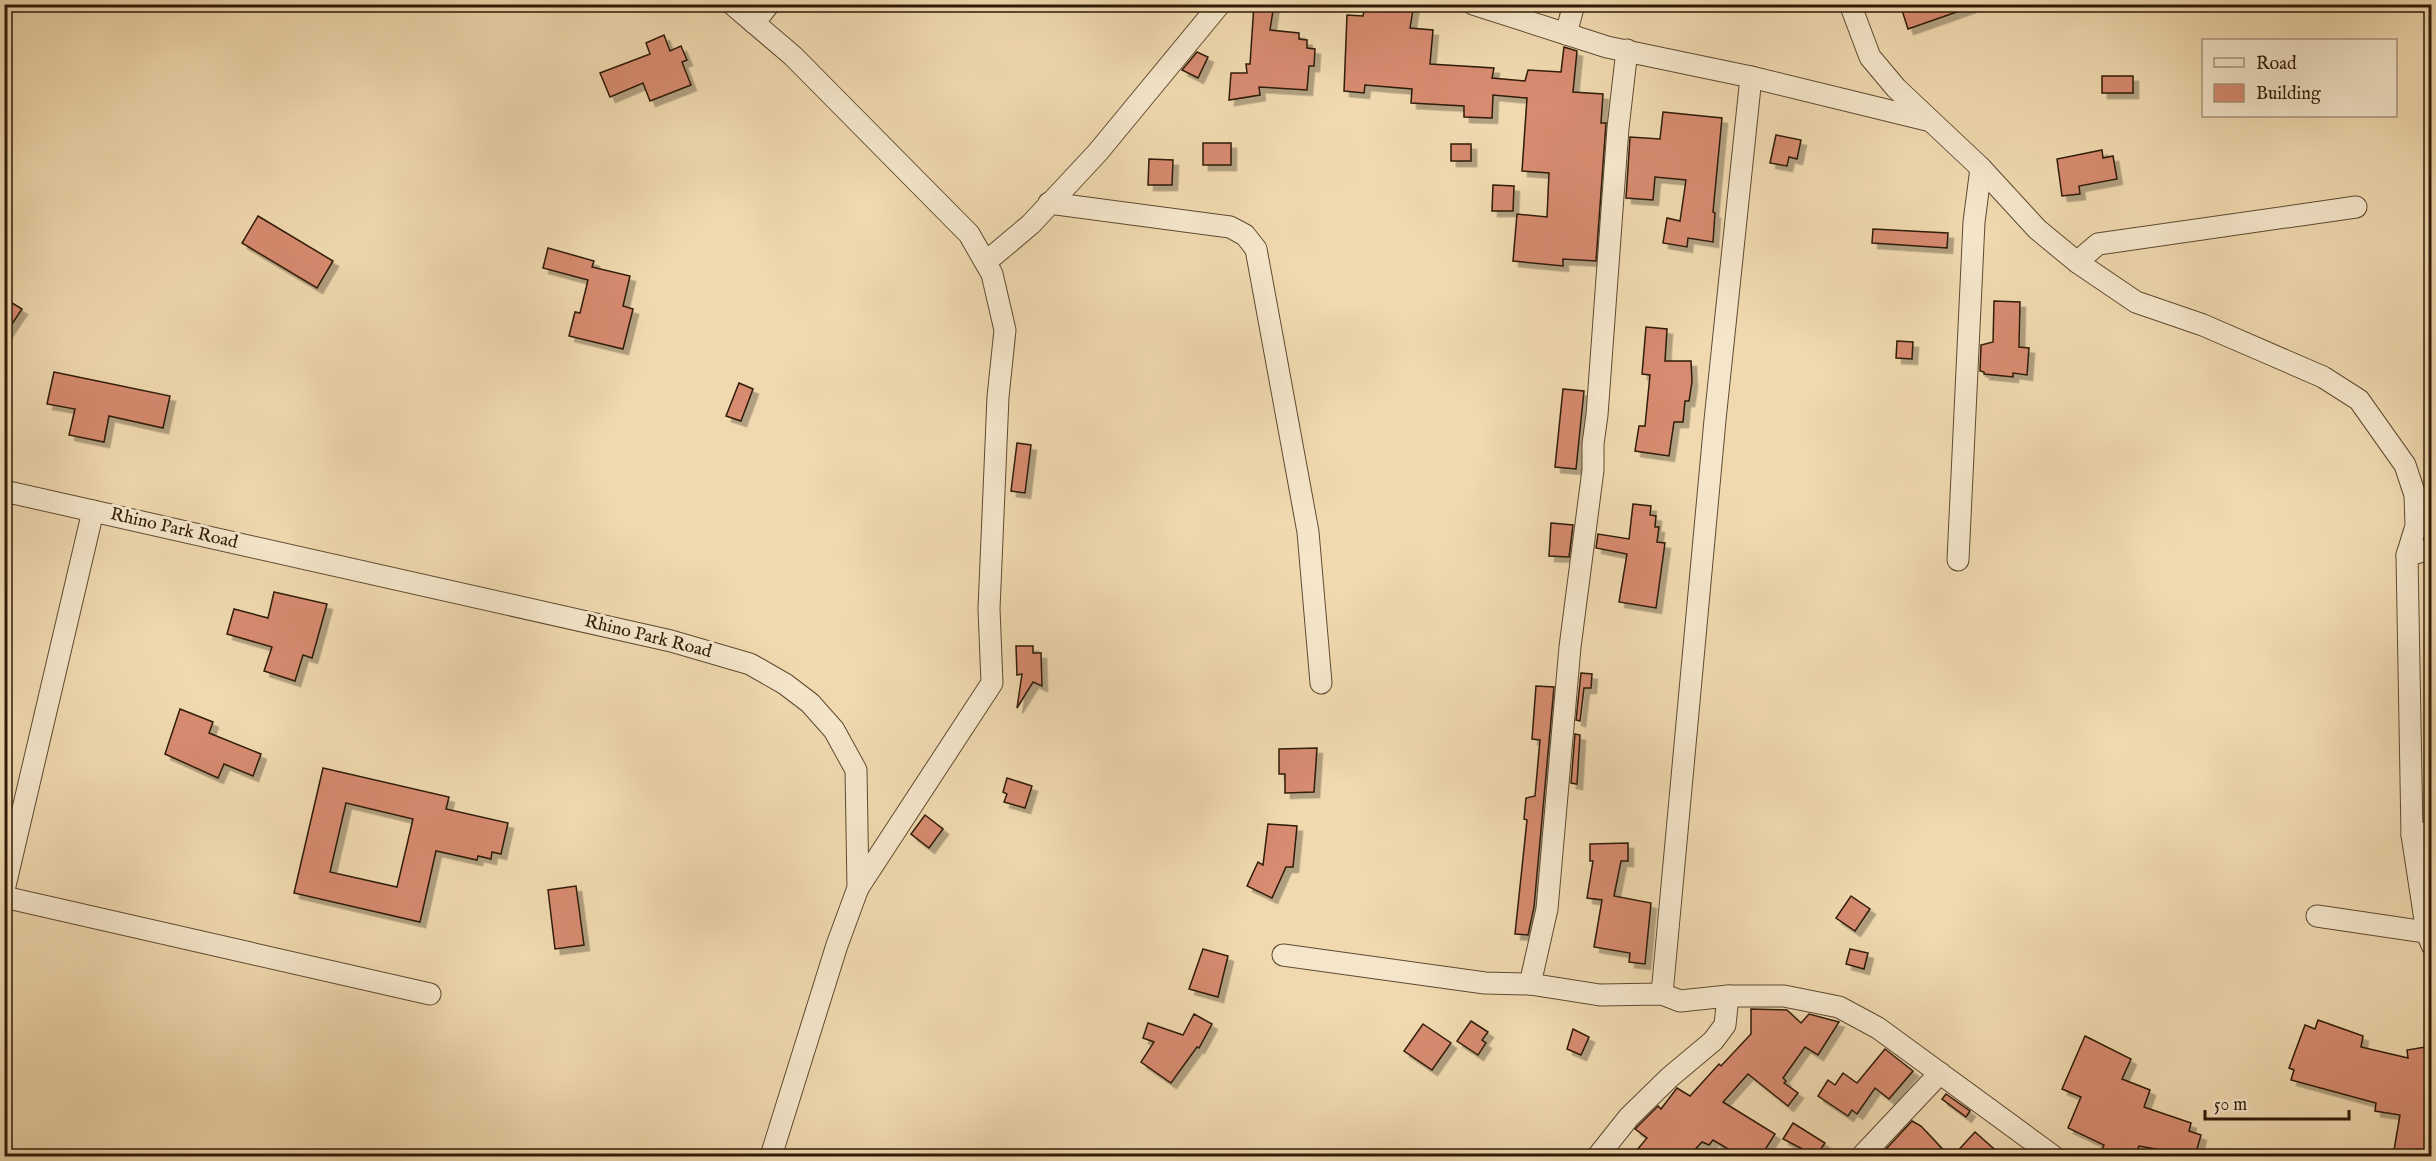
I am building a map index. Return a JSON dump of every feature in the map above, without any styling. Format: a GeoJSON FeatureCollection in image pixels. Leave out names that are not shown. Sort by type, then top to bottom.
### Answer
{"type":"FeatureCollection","features":[{"type":"Feature","properties":{"kind":"street"},"geometry":{"type":"LineString","coordinates":[[732,4],[793,56],[969,234],[987,261],[1005,330],[998,398],[989,609],[992,683],[858,888]]}},
{"type":"Feature","properties":{"kind":"street"},"geometry":{"type":"LineString","coordinates":[[754,23],[769,4]]}},
{"type":"Feature","properties":{"kind":"street"},"geometry":{"type":"LineString","coordinates":[[987,261],[1031,224],[1098,152],[1220,4]]}},
{"type":"Feature","properties":{"kind":"street"},"geometry":{"type":"LineString","coordinates":[[1473,4],[1607,47],[1751,76],[1927,120]]}},
{"type":"Feature","properties":{"kind":"street"},"geometry":{"type":"LineString","coordinates":[[1566,34],[1574,4]]}},
{"type":"Feature","properties":{"kind":"street"},"geometry":{"type":"LineString","coordinates":[[1850,4],[1870,57],[1927,120],[1981,168],[2037,229],[2077,262],[2136,303],[2203,325],[2313,373],[2348,391],[2359,400],[2405,465],[2412,485],[2416,525],[2407,555],[2430,937],[2317,916]]}},
{"type":"Feature","properties":{"kind":"street"},"geometry":{"type":"LineString","coordinates":[[1530,984],[1547,909],[1570,647],[1593,470],[1593,444],[1618,128],[1627,50]]}},
{"type":"Feature","properties":{"kind":"street"},"geometry":{"type":"LineString","coordinates":[[1662,994],[1716,408],[1751,76]]}},
{"type":"Feature","properties":{"kind":"street"},"geometry":{"type":"LineString","coordinates":[[1958,560],[1974,222],[1981,168]]}},
{"type":"Feature","properties":{"kind":"street"},"geometry":{"type":"LineString","coordinates":[[1049,204],[1230,227],[1245,235],[1256,249],[1308,532],[1321,683]]}},
{"type":"Feature","properties":{"kind":"street"},"geometry":{"type":"LineString","coordinates":[[2077,262],[2098,244],[2356,207]]}},
{"type":"Feature","properties":{"kind":"street","name":"Rhino Park Road"},"geometry":{"type":"LineString","coordinates":[[4,490],[659,638],[750,664],[785,684],[810,703],[834,730],[856,770],[858,888],[771,1156]]}},
{"type":"Feature","properties":{"kind":"street"},"geometry":{"type":"LineString","coordinates":[[4,890],[72,589],[93,511]]}},
{"type":"Feature","properties":{"kind":"street"},"geometry":{"type":"LineString","coordinates":[[2407,555],[2432,549]]}},
{"type":"Feature","properties":{"kind":"street"},"geometry":{"type":"LineString","coordinates":[[4,897],[430,994]]}},
{"type":"Feature","properties":{"kind":"street"},"geometry":{"type":"LineString","coordinates":[[1283,955],[1485,983],[1530,984],[1600,995],[1662,994],[1680,1001],[1728,996],[1784,996],[1839,1007],[1878,1029],[2053,1156]]}},
{"type":"Feature","properties":{"kind":"street"},"geometry":{"type":"LineString","coordinates":[[1598,1156],[1638,1109],[1670,1077],[1713,1041],[1725,1026],[1728,996]]}},
{"type":"Feature","properties":{"kind":"street"},"geometry":{"type":"LineString","coordinates":[[1862,1156],[1940,1073]]}},
{"type":"Feature","properties":{"kind":"building"},"geometry":{"type":"Polygon","coordinates":[[[1254,4],[1274,4],[1270,30],[1299,33],[1299,39],[1307,40],[1307,48],[1315,49],[1314,66],[1309,66],[1307,90],[1259,87],[1260,95],[1229,100],[1231,73],[1247,73],[1246,64],[1250,64],[1254,4]]]}},
{"type":"Feature","properties":{"kind":"building"},"geometry":{"type":"Polygon","coordinates":[[[1365,4],[1414,4],[1410,28],[1433,30],[1430,64],[1494,68],[1492,78],[1525,81],[1528,70],[1561,72],[1564,47],[1577,51],[1573,92],[1603,94],[1601,123],[1606,123],[1596,261],[1563,259],[1563,266],[1513,261],[1517,214],[1547,217],[1549,173],[1522,171],[1527,98],[1493,95],[1492,118],[1464,117],[1464,106],[1411,103],[1412,89],[1365,85],[1364,93],[1344,91],[1347,15],[1363,16],[1365,4]]]}},
{"type":"Feature","properties":{"kind":"building"},"geometry":{"type":"Polygon","coordinates":[[[1900,4],[1971,4],[1971,7],[1908,29],[1900,4]]]}},
{"type":"Feature","properties":{"kind":"building"},"geometry":{"type":"Polygon","coordinates":[[[664,35],[670,51],[681,46],[687,60],[682,62],[691,85],[650,101],[643,83],[610,97],[600,73],[650,54],[646,43],[664,35]]]}},
{"type":"Feature","properties":{"kind":"building"},"geometry":{"type":"Polygon","coordinates":[[[1197,52],[1208,57],[1198,78],[1182,70],[1197,52]]]}},
{"type":"Feature","properties":{"kind":"building"},"geometry":{"type":"Polygon","coordinates":[[[2102,76],[2133,76],[2133,93],[2102,93],[2102,76]]]}},
{"type":"Feature","properties":{"kind":"building"},"geometry":{"type":"Polygon","coordinates":[[[1663,112],[1722,118],[1713,212],[1715,213],[1713,242],[1688,238],[1687,247],[1663,243],[1667,218],[1680,221],[1686,180],[1655,177],[1653,200],[1626,198],[1630,137],[1660,139],[1663,112]]]}},
{"type":"Feature","properties":{"kind":"building"},"geometry":{"type":"Polygon","coordinates":[[[1776,135],[1801,140],[1797,159],[1789,157],[1787,166],[1770,163],[1776,135]]]}},
{"type":"Feature","properties":{"kind":"building"},"geometry":{"type":"Polygon","coordinates":[[[1203,143],[1231,143],[1231,165],[1203,165],[1203,143]]]}},
{"type":"Feature","properties":{"kind":"building"},"geometry":{"type":"Polygon","coordinates":[[[1451,144],[1471,144],[1471,161],[1451,161],[1451,144]]]}},
{"type":"Feature","properties":{"kind":"building"},"geometry":{"type":"Polygon","coordinates":[[[2102,150],[2103,158],[2113,156],[2117,179],[2079,186],[2080,194],[2062,196],[2057,159],[2102,150]]]}},
{"type":"Feature","properties":{"kind":"building"},"geometry":{"type":"Polygon","coordinates":[[[1149,159],[1173,160],[1172,185],[1148,185],[1149,159]]]}},
{"type":"Feature","properties":{"kind":"building"},"geometry":{"type":"Polygon","coordinates":[[[1493,185],[1514,186],[1513,211],[1492,211],[1493,185]]]}},
{"type":"Feature","properties":{"kind":"building"},"geometry":{"type":"Polygon","coordinates":[[[258,216],[333,261],[317,288],[242,243],[258,216]]]}},
{"type":"Feature","properties":{"kind":"building"},"geometry":{"type":"Polygon","coordinates":[[[1873,229],[1948,233],[1947,248],[1872,243],[1873,229]]]}},
{"type":"Feature","properties":{"kind":"building"},"geometry":{"type":"Polygon","coordinates":[[[548,248],[594,261],[592,267],[630,276],[623,306],[633,309],[623,349],[569,336],[575,312],[580,313],[588,280],[543,268],[548,248]]]}},
{"type":"Feature","properties":{"kind":"building"},"geometry":{"type":"Polygon","coordinates":[[[4,298],[22,309],[4,336],[4,298]]]}},
{"type":"Feature","properties":{"kind":"building"},"geometry":{"type":"Polygon","coordinates":[[[1994,301],[2020,302],[2019,347],[2029,348],[2027,375],[2013,373],[2013,377],[1984,374],[1980,371],[1981,345],[1993,342],[1994,301]]]}},
{"type":"Feature","properties":{"kind":"building"},"geometry":{"type":"Polygon","coordinates":[[[1646,327],[1667,329],[1665,361],[1691,361],[1692,382],[1689,401],[1685,401],[1683,422],[1674,422],[1669,456],[1635,451],[1639,426],[1645,426],[1650,375],[1642,374],[1646,327]]]}},
{"type":"Feature","properties":{"kind":"building"},"geometry":{"type":"Polygon","coordinates":[[[1897,341],[1913,342],[1912,359],[1896,358],[1897,341]]]}},
{"type":"Feature","properties":{"kind":"building"},"geometry":{"type":"Polygon","coordinates":[[[54,372],[170,396],[163,428],[109,416],[104,442],[69,435],[75,409],[47,404],[54,372]]]}},
{"type":"Feature","properties":{"kind":"building"},"geometry":{"type":"Polygon","coordinates":[[[739,383],[753,389],[741,421],[726,416],[739,383]]]}},
{"type":"Feature","properties":{"kind":"building"},"geometry":{"type":"Polygon","coordinates":[[[1563,389],[1584,391],[1576,469],[1555,467],[1563,389]]]}},
{"type":"Feature","properties":{"kind":"building"},"geometry":{"type":"Polygon","coordinates":[[[1017,443],[1031,445],[1025,493],[1011,491],[1017,443]]]}},
{"type":"Feature","properties":{"kind":"building"},"geometry":{"type":"Polygon","coordinates":[[[1633,504],[1651,506],[1650,515],[1656,516],[1655,527],[1659,527],[1657,542],[1665,543],[1656,608],[1619,602],[1627,554],[1596,548],[1598,534],[1629,539],[1633,504]]]}},
{"type":"Feature","properties":{"kind":"building"},"geometry":{"type":"Polygon","coordinates":[[[1551,523],[1573,525],[1569,557],[1549,556],[1551,523]]]}},
{"type":"Feature","properties":{"kind":"building"},"geometry":{"type":"Polygon","coordinates":[[[274,592],[327,604],[312,658],[303,655],[295,681],[264,671],[272,647],[227,634],[234,609],[268,618],[274,592]]]}},
{"type":"Feature","properties":{"kind":"building"},"geometry":{"type":"Polygon","coordinates":[[[1016,646],[1033,646],[1033,653],[1041,653],[1042,686],[1033,682],[1017,708],[1022,674],[1017,675],[1016,646]]]}},
{"type":"Feature","properties":{"kind":"building"},"geometry":{"type":"Polygon","coordinates":[[[1581,673],[1592,674],[1591,688],[1584,688],[1580,721],[1576,720],[1581,673]]]}},
{"type":"Feature","properties":{"kind":"building"},"geometry":{"type":"Polygon","coordinates":[[[1536,686],[1554,687],[1534,907],[1528,935],[1515,934],[1527,820],[1524,819],[1526,798],[1535,796],[1540,740],[1532,739],[1536,686]]]}},
{"type":"Feature","properties":{"kind":"building"},"geometry":{"type":"Polygon","coordinates":[[[180,709],[213,722],[209,733],[261,754],[253,776],[224,764],[218,778],[165,754],[180,709]]]}},
{"type":"Feature","properties":{"kind":"building"},"geometry":{"type":"Polygon","coordinates":[[[1575,734],[1580,735],[1577,784],[1571,783],[1575,734]]]}},
{"type":"Feature","properties":{"kind":"building"},"geometry":{"type":"Polygon","coordinates":[[[1317,748],[1314,792],[1285,793],[1285,774],[1279,774],[1279,749],[1317,748]]]}},
{"type":"Feature","properties":{"kind":"building"},"geometry":{"type":"Polygon","coordinates":[[[323,768],[449,797],[446,809],[508,823],[501,854],[492,852],[491,859],[478,856],[477,860],[436,851],[420,922],[294,893],[323,768]],[[346,803],[330,872],[397,887],[413,819],[346,803]]]}},
{"type":"Feature","properties":{"kind":"building"},"geometry":{"type":"Polygon","coordinates":[[[1007,778],[1032,786],[1025,808],[1004,802],[1007,794],[1003,792],[1007,778]]]}},
{"type":"Feature","properties":{"kind":"building"},"geometry":{"type":"Polygon","coordinates":[[[925,815],[943,829],[929,848],[911,834],[925,815]]]}},
{"type":"Feature","properties":{"kind":"building"},"geometry":{"type":"Polygon","coordinates":[[[1268,824],[1297,826],[1293,867],[1286,867],[1272,898],[1247,886],[1258,862],[1263,865],[1268,824]]]}},
{"type":"Feature","properties":{"kind":"building"},"geometry":{"type":"Polygon","coordinates":[[[1628,843],[1628,861],[1621,861],[1614,896],[1651,903],[1645,964],[1629,962],[1630,953],[1594,947],[1602,900],[1587,898],[1593,861],[1590,861],[1590,844],[1628,843]]]}},
{"type":"Feature","properties":{"kind":"building"},"geometry":{"type":"Polygon","coordinates":[[[576,886],[584,945],[555,949],[548,890],[576,886]]]}},
{"type":"Feature","properties":{"kind":"building"},"geometry":{"type":"Polygon","coordinates":[[[1851,896],[1870,909],[1855,931],[1836,918],[1851,896]]]}},
{"type":"Feature","properties":{"kind":"building"},"geometry":{"type":"Polygon","coordinates":[[[1203,949],[1228,956],[1218,997],[1189,989],[1203,949]]]}},
{"type":"Feature","properties":{"kind":"building"},"geometry":{"type":"Polygon","coordinates":[[[1850,949],[1868,953],[1864,969],[1846,964],[1850,949]]]}},
{"type":"Feature","properties":{"kind":"building"},"geometry":{"type":"Polygon","coordinates":[[[1751,1009],[1787,1010],[1801,1023],[1809,1014],[1839,1022],[1818,1055],[1805,1047],[1783,1078],[1786,1081],[1784,1083],[1798,1093],[1788,1106],[1748,1074],[1723,1102],[1775,1134],[1761,1156],[1740,1156],[1713,1140],[1709,1145],[1702,1142],[1689,1156],[1632,1156],[1647,1138],[1635,1129],[1658,1106],[1661,1109],[1677,1088],[1690,1096],[1751,1034],[1751,1009]]]}},
{"type":"Feature","properties":{"kind":"building"},"geometry":{"type":"Polygon","coordinates":[[[1194,1014],[1212,1024],[1199,1048],[1197,1047],[1171,1083],[1141,1062],[1154,1042],[1143,1038],[1148,1023],[1183,1035],[1194,1014]]]}},
{"type":"Feature","properties":{"kind":"building"},"geometry":{"type":"Polygon","coordinates":[[[2318,1020],[2363,1036],[2361,1047],[2408,1058],[2407,1050],[2425,1047],[2432,1090],[2432,1151],[2415,1149],[2414,1156],[2393,1156],[2400,1115],[2375,1111],[2376,1103],[2291,1080],[2294,1070],[2289,1068],[2305,1025],[2315,1029],[2318,1020]]]}},
{"type":"Feature","properties":{"kind":"building"},"geometry":{"type":"Polygon","coordinates":[[[1471,1021],[1488,1032],[1482,1040],[1486,1043],[1478,1055],[1457,1041],[1471,1021]]]}},
{"type":"Feature","properties":{"kind":"building"},"geometry":{"type":"Polygon","coordinates":[[[1423,1024],[1451,1043],[1432,1070],[1404,1051],[1423,1024]]]}},
{"type":"Feature","properties":{"kind":"building"},"geometry":{"type":"Polygon","coordinates":[[[1573,1029],[1589,1037],[1581,1055],[1567,1049],[1573,1029]]]}},
{"type":"Feature","properties":{"kind":"building"},"geometry":{"type":"Polygon","coordinates":[[[2085,1036],[2131,1059],[2122,1079],[2150,1090],[2144,1107],[2191,1123],[2189,1131],[2201,1135],[2195,1156],[2139,1146],[2134,1156],[2099,1156],[2104,1145],[2068,1128],[2081,1097],[2062,1089],[2085,1036]]]}},
{"type":"Feature","properties":{"kind":"building"},"geometry":{"type":"Polygon","coordinates":[[[1885,1049],[1913,1071],[1889,1099],[1875,1088],[1857,1114],[1852,1110],[1848,1116],[1818,1096],[1828,1080],[1835,1085],[1843,1073],[1857,1083],[1885,1049]]]}},
{"type":"Feature","properties":{"kind":"building"},"geometry":{"type":"Polygon","coordinates":[[[1946,1094],[1970,1111],[1966,1117],[1942,1099],[1946,1094]]]}},
{"type":"Feature","properties":{"kind":"building"},"geometry":{"type":"Polygon","coordinates":[[[1912,1121],[1921,1126],[1949,1156],[1897,1156],[1886,1149],[1912,1121]]]}},
{"type":"Feature","properties":{"kind":"building"},"geometry":{"type":"Polygon","coordinates":[[[1793,1123],[1825,1143],[1816,1156],[1783,1139],[1793,1123]]]}},
{"type":"Feature","properties":{"kind":"building"},"geometry":{"type":"Polygon","coordinates":[[[1975,1132],[2002,1156],[1953,1156],[1975,1132]]]}}]}
